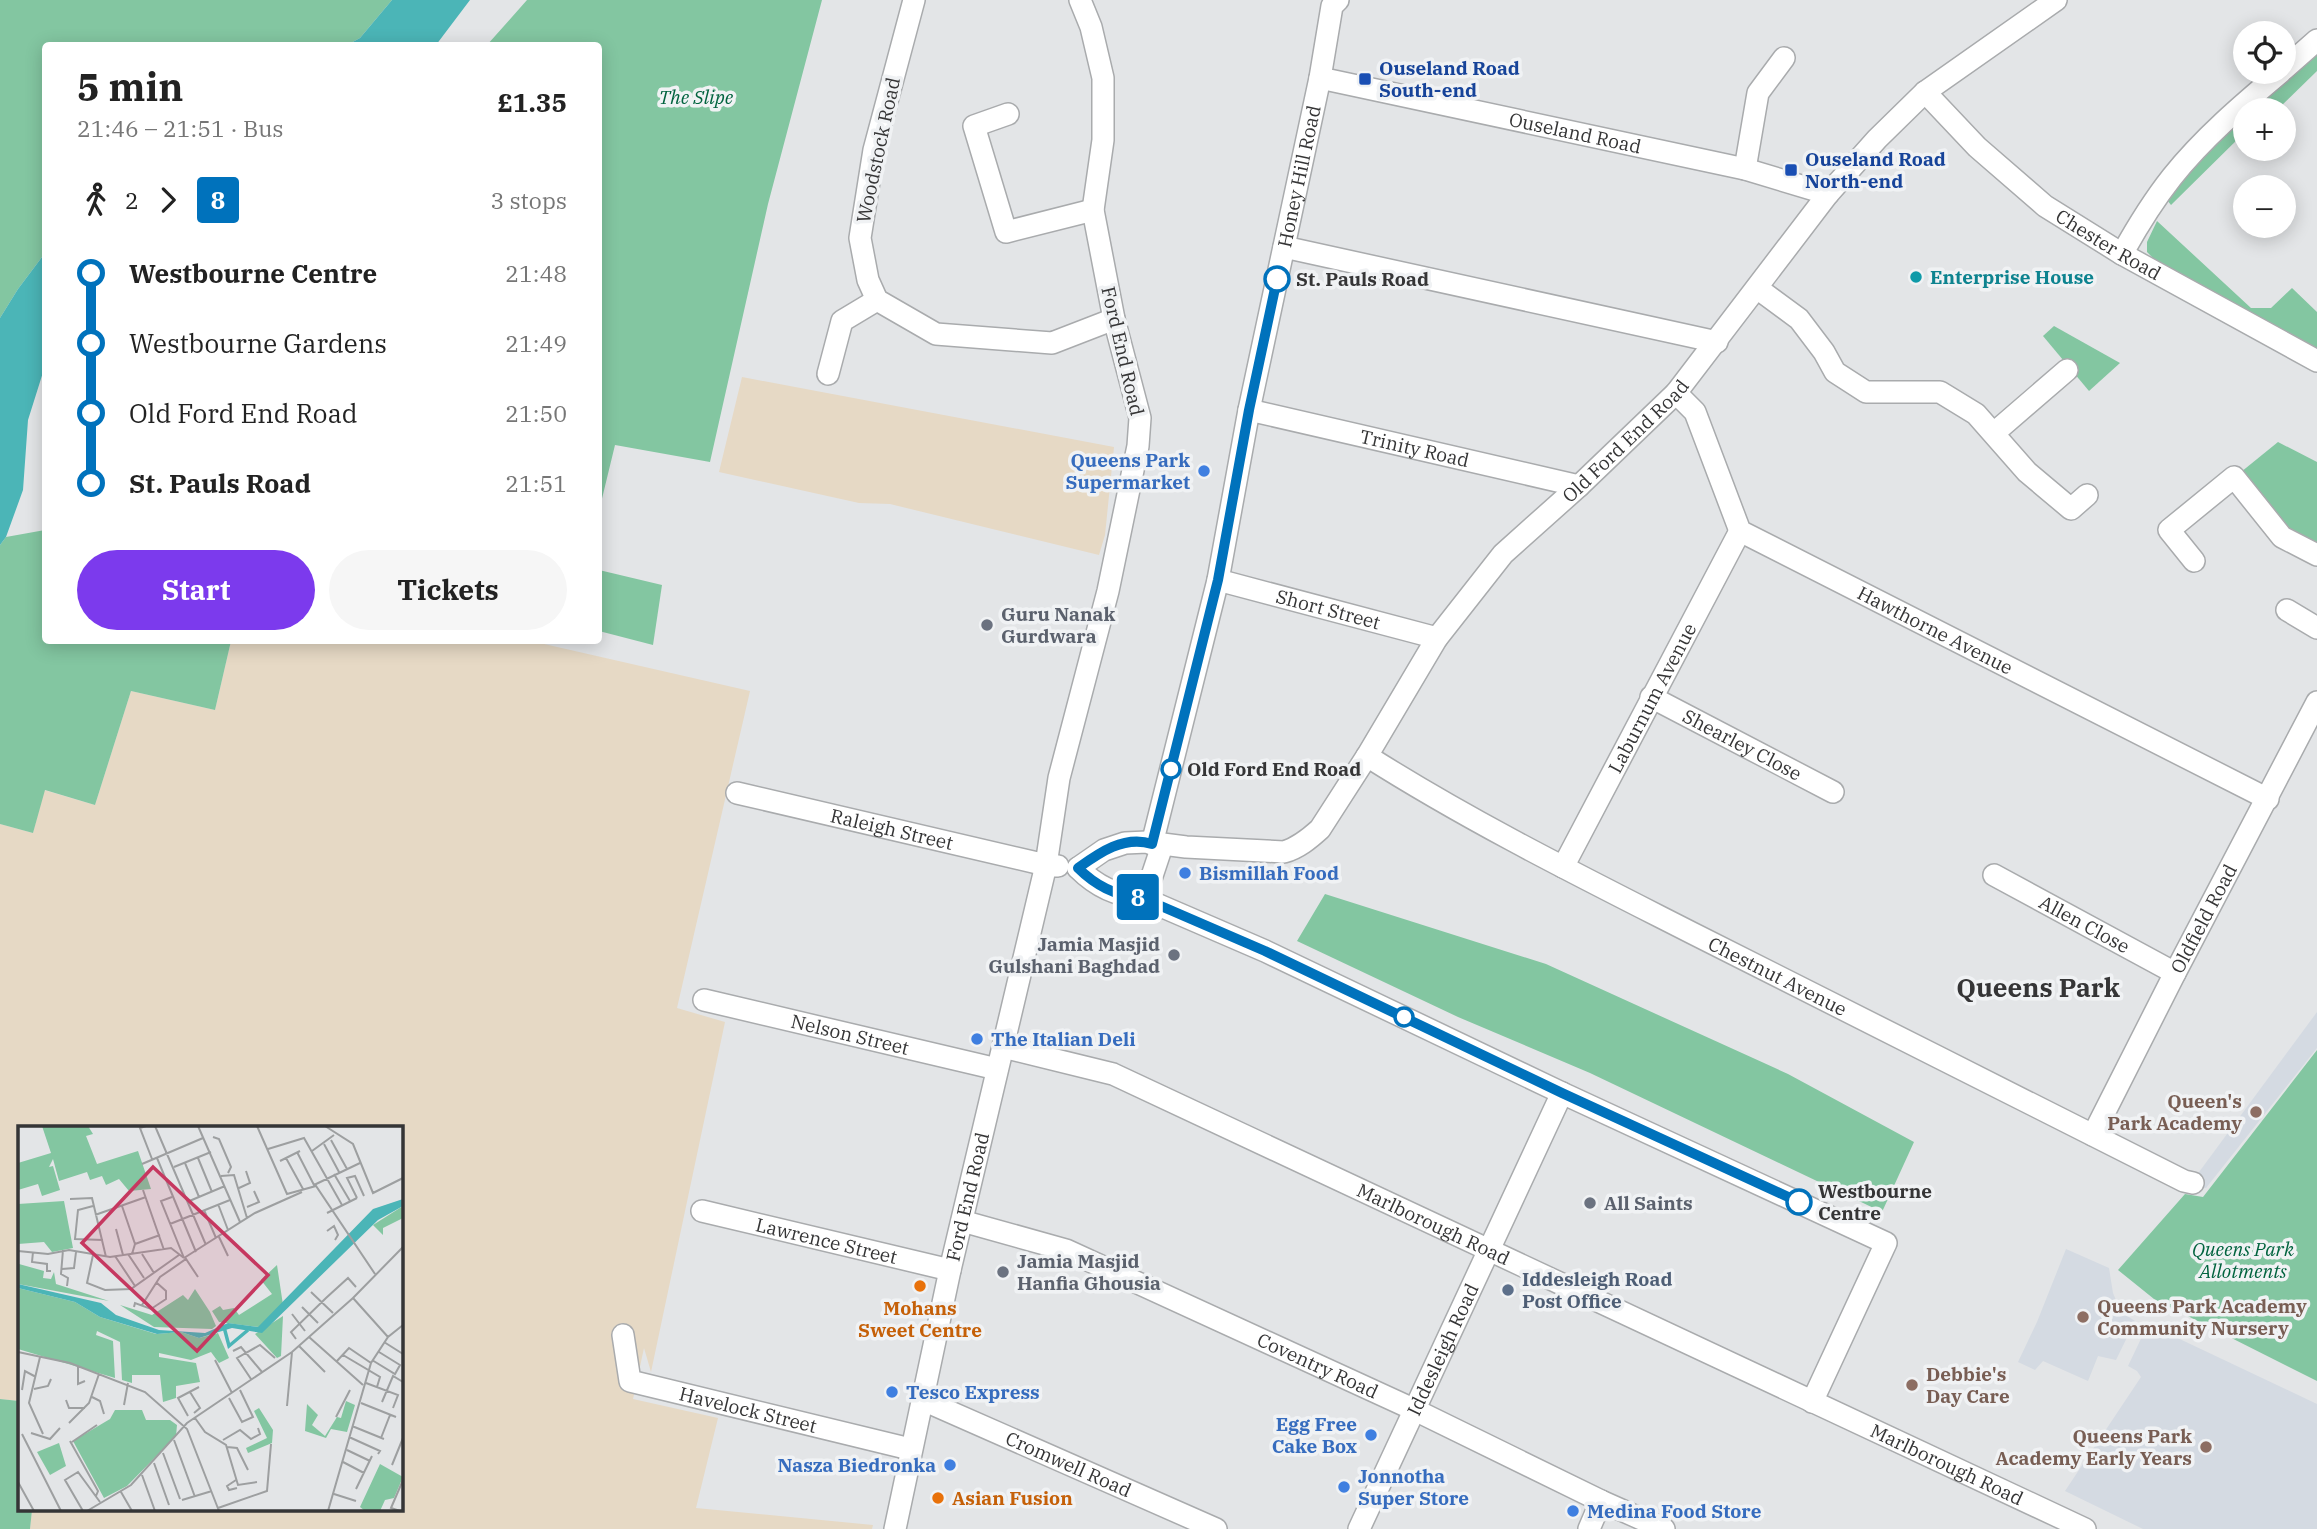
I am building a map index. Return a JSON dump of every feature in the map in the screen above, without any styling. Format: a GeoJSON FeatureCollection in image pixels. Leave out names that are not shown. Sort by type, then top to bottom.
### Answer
{"type":"FeatureCollection","features":[{"type":"Feature","properties":{"kind":"street","name":"Woodstock Road"},"geometry":{"type":"LineString","coordinates":[[877,300],[868,280],[860,238],[874,150],[914,0]]}},
{"type":"Feature","properties":{"kind":"street","name":"Ford End Road"},"geometry":{"type":"LineString","coordinates":[[895,1529],[950,1270],[1046,865],[1059,778],[1108,591],[1138,446],[1140,418],[1114,319],[1093,210],[1103,140],[1103,78],[1091,27],[1080,0]]}},
{"type":"Feature","properties":{"kind":"street","name":"Honey Hill Road"},"geometry":{"type":"LineString","coordinates":[[1157,845],[1218,580],[1249,410],[1320,78],[1332,6],[1338,0]]}},
{"type":"Feature","properties":{"kind":"street","name":"Old Ford End Road"},"geometry":{"type":"LineString","coordinates":[[1078,868],[1104,850],[1125,843],[1273,851],[1294,849],[1320,829],[1437,638],[1503,554],[1676,393],[1828,194],[1877,139],[1925,92],[2056,0]]}},
{"type":"Feature","properties":{"kind":"street"},"geometry":{"type":"LineString","coordinates":[[2296,58],[2317,40]]}},
{"type":"Feature","properties":{"kind":"street"},"geometry":{"type":"LineString","coordinates":[[1745,169],[1758,93],[1784,59]]}},
{"type":"Feature","properties":{"kind":"street","name":"Ouseland Road"},"geometry":{"type":"LineString","coordinates":[[1320,78],[1745,169],[1828,194]]}},
{"type":"Feature","properties":{"kind":"street"},"geometry":{"type":"LineString","coordinates":[[2122,254],[2148,209],[2174,175],[2230,116],[2266,84]]}},
{"type":"Feature","properties":{"kind":"street","name":"Chester Road"},"geometry":{"type":"LineString","coordinates":[[1925,92],[1977,147],[2045,206],[2122,254],[2317,361]]}},
{"type":"Feature","properties":{"kind":"street"},"geometry":{"type":"LineString","coordinates":[[1008,114],[974,126],[1006,232],[1093,210]]}},
{"type":"Feature","properties":{"kind":"street"},"geometry":{"type":"LineString","coordinates":[[1284,247],[1717,342]]}},
{"type":"Feature","properties":{"kind":"street"},"geometry":{"type":"LineString","coordinates":[[1757,288],[1799,319],[1835,372],[1867,392],[1940,392],[1976,414],[2027,472],[2079,502]]}},
{"type":"Feature","properties":{"kind":"street"},"geometry":{"type":"LineString","coordinates":[[828,374],[842,321],[877,300],[936,334],[1052,344],[1114,319]]}},
{"type":"Feature","properties":{"kind":"street"},"geometry":{"type":"LineString","coordinates":[[1994,433],[2067,370]]}},
{"type":"Feature","properties":{"kind":"street"},"geometry":{"type":"LineString","coordinates":[[1676,393],[1695,412],[1740,531]]}},
{"type":"Feature","properties":{"kind":"street","name":"Trinity Road"},"geometry":{"type":"LineString","coordinates":[[1249,410],[1579,486]]}},
{"type":"Feature","properties":{"kind":"street"},"geometry":{"type":"LineString","coordinates":[[2194,561],[2169,530],[2234,477],[2281,537],[2317,555]]}},
{"type":"Feature","properties":{"kind":"street","name":"Laburnum Avenue"},"geometry":{"type":"LineString","coordinates":[[1563,867],[1740,531]]}},
{"type":"Feature","properties":{"kind":"street","name":"Hawthorne Avenue"},"geometry":{"type":"LineString","coordinates":[[1740,531],[2268,799]]}},
{"type":"Feature","properties":{"kind":"street","name":"Short Street"},"geometry":{"type":"LineString","coordinates":[[1218,580],[1437,638]]}},
{"type":"Feature","properties":{"kind":"street"},"geometry":{"type":"LineString","coordinates":[[2287,610],[2317,628]]}},
{"type":"Feature","properties":{"kind":"street","name":"Shearley Close"},"geometry":{"type":"LineString","coordinates":[[1651,697],[1833,792]]}},
{"type":"Feature","properties":{"kind":"street","name":"Oldfield Road"},"geometry":{"type":"LineString","coordinates":[[2093,1135],[2317,702]]}},
{"type":"Feature","properties":{"kind":"street","name":"Chestnut Avenue"},"geometry":{"type":"LineString","coordinates":[[1367,756],[1422,791],[1563,867],[2183,1181],[2193,1183]]}},
{"type":"Feature","properties":{"kind":"street","name":"Raleigh Street"},"geometry":{"type":"LineString","coordinates":[[737,793],[1046,865]]}},
{"type":"Feature","properties":{"kind":"street"},"geometry":{"type":"LineString","coordinates":[[1140,897],[1150,882],[1157,845]]}},
{"type":"Feature","properties":{"kind":"street"},"geometry":{"type":"LineString","coordinates":[[1046,865],[1078,868],[1090,880],[1114,892],[1127,897],[1140,897],[1265,951],[1562,1093],[1886,1243],[1812,1402]]}},
{"type":"Feature","properties":{"kind":"street","name":"Allen Close"},"geometry":{"type":"LineString","coordinates":[[1994,874],[2175,972]]}},
{"type":"Feature","properties":{"kind":"street","name":"Nelson Street"},"geometry":{"type":"LineString","coordinates":[[704,1000],[997,1069]]}},
{"type":"Feature","properties":{"kind":"street","name":"Marlborough Road"},"geometry":{"type":"LineString","coordinates":[[1003,1047],[1113,1074],[2085,1529]]}},
{"type":"Feature","properties":{"kind":"street","name":"Iddesleigh Road"},"geometry":{"type":"LineString","coordinates":[[1359,1529],[1562,1093]]}},
{"type":"Feature","properties":{"kind":"street","name":"Lawrence Street"},"geometry":{"type":"LineString","coordinates":[[702,1211],[950,1270]]}},
{"type":"Feature","properties":{"kind":"street","name":"Coventry Road"},"geometry":{"type":"LineString","coordinates":[[962,1221],[1066,1250],[1415,1410],[1664,1529]]}},
{"type":"Feature","properties":{"kind":"street","name":"Havelock Street"},"geometry":{"type":"LineString","coordinates":[[623,1335],[631,1381],[911,1449]]}},
{"type":"Feature","properties":{"kind":"street","name":"Cromwell Road"},"geometry":{"type":"LineString","coordinates":[[923,1401],[1216,1529]]}},
{"type":"Feature","properties":{"kind":"street"},"geometry":{"type":"LineString","coordinates":[[1589,1529],[1601,1501]]}},
{"type":"Feature","properties":{"kind":"shaded area"},"geometry":{"type":"Polygon","coordinates":[[[742,377],[1114,447],[1105,535],[1099,555],[890,504],[859,503],[719,472],[742,377]]]}},
{"type":"Feature","properties":{"kind":"shaded area"},"geometry":{"type":"Polygon","coordinates":[[[230,644],[544,644],[750,691],[677,1008],[725,1022],[651,1372],[644,1348],[633,1399],[718,1418],[696,1508],[873,1525],[872,1529],[30,1529],[32,1512],[402,1512],[402,1126],[18,1126],[18,1401],[0,1399],[0,824],[33,833],[44,790],[95,805],[131,691],[215,710],[230,644]]]}},
{"type":"Feature","properties":{"kind":"shaded area","name":"Queen's Park Academy"},"geometry":{"type":"Polygon","coordinates":[[[2317,1012],[2317,1048],[2206,1188],[2188,1187],[2317,1012]]]}},
{"type":"Feature","properties":{"kind":"shaded area","name":"Queens Park Academy Community Nursery"},"geometry":{"type":"Polygon","coordinates":[[[2066,1249],[2109,1268],[2113,1293],[2121,1312],[2135,1321],[2116,1360],[2098,1356],[2088,1381],[2043,1361],[2035,1370],[2018,1362],[2066,1249]]]}},
{"type":"Feature","properties":{"kind":"shaded area","name":"Queens Park Academy Early Years"},"geometry":{"type":"Polygon","coordinates":[[[2148,1324],[2317,1404],[2317,1529],[2143,1529],[2065,1491],[2141,1377],[2128,1366],[2148,1324]]]}},
{"type":"Feature","properties":{"kind":"green space"},"geometry":{"type":"Polygon","coordinates":[[[0,0],[392,0],[360,38],[353,42],[42,42],[42,257],[0,318],[0,0]]]}},
{"type":"Feature","properties":{"kind":"green space","name":"The Slipe"},"geometry":{"type":"Polygon","coordinates":[[[527,0],[822,0],[768,204],[710,462],[615,445],[602,499],[602,42],[490,42],[527,0]]]}},
{"type":"Feature","properties":{"kind":"green space"},"geometry":{"type":"Polygon","coordinates":[[[2317,52],[2317,71],[2289,98],[2258,98],[2276,84],[2296,84],[2296,68],[2317,52]]]}},
{"type":"Feature","properties":{"kind":"green space"},"geometry":{"type":"Polygon","coordinates":[[[2233,119],[2233,144],[2171,205],[2167,200],[2233,119]]]}},
{"type":"Feature","properties":{"kind":"green space"},"geometry":{"type":"Polygon","coordinates":[[[2157,221],[2251,308],[2271,308],[2292,288],[2317,312],[2317,348],[2159,264],[2147,252],[2147,242],[2157,221]]]}},
{"type":"Feature","properties":{"kind":"green space"},"geometry":{"type":"Polygon","coordinates":[[[2054,326],[2120,363],[2089,391],[2043,336],[2054,326]]]}},
{"type":"Feature","properties":{"kind":"green space"},"geometry":{"type":"Polygon","coordinates":[[[2278,442],[2317,462],[2317,550],[2287,533],[2241,472],[2278,442]]]}},
{"type":"Feature","properties":{"kind":"green space"},"geometry":{"type":"Polygon","coordinates":[[[42,531],[42,644],[230,644],[215,710],[131,691],[95,805],[45,790],[33,833],[0,824],[0,545],[6,537],[42,531]]]}},
{"type":"Feature","properties":{"kind":"green space"},"geometry":{"type":"Polygon","coordinates":[[[602,571],[662,585],[653,645],[602,632],[602,571]]]}},
{"type":"Feature","properties":{"kind":"green space"},"geometry":{"type":"Polygon","coordinates":[[[1325,894],[1546,964],[1788,1074],[1914,1142],[1882,1212],[1590,1073],[1458,1017],[1297,941],[1325,894]]]}},
{"type":"Feature","properties":{"kind":"green space","name":"Queens Park Allotments"},"geometry":{"type":"Polygon","coordinates":[[[2317,1050],[2317,1381],[2154,1299],[2118,1270],[2185,1194],[2203,1197],[2317,1050]]]}},
{"type":"Feature","properties":{"kind":"green space"},"geometry":{"type":"Polygon","coordinates":[[[0,1399],[18,1401],[18,1512],[32,1512],[30,1529],[0,1529],[0,1399]]]}},
{"type":"Feature","properties":{"kind":"water"},"geometry":{"type":"Polygon","coordinates":[[[392,0],[470,0],[438,42],[353,42],[360,38],[392,0]]]}},
{"type":"Feature","properties":{"kind":"water"},"geometry":{"type":"Polygon","coordinates":[[[42,257],[42,376],[28,420],[23,490],[6,537],[0,545],[0,318],[42,257]]]}},
{"type":"Feature","properties":{"kind":"bus line","name":"8"},"geometry":{"type":"LineString","coordinates":[[1277,279],[1249,410],[1218,580],[1152,844],[1125,843],[1104,850],[1078,868],[1090,880],[1114,892],[1127,897],[1140,897],[1265,951],[1562,1093],[1799,1202]]}},
{"type":"Feature","properties":{"kind":"place","name":"Ouseland Road South-end"},"geometry":{"type":"Point","coordinates":[1365,79]}},
{"type":"Feature","properties":{"kind":"place","name":"Ouseland Road North-end"},"geometry":{"type":"Point","coordinates":[1791,170]}},
{"type":"Feature","properties":{"kind":"place","name":"Enterprise House"},"geometry":{"type":"Point","coordinates":[1916,277]}},
{"type":"Feature","properties":{"kind":"place","name":"St. Pauls Road"},"geometry":{"type":"Point","coordinates":[1277,279]}},
{"type":"Feature","properties":{"kind":"place","name":"Queens Park Supermarket"},"geometry":{"type":"Point","coordinates":[1204,471]}},
{"type":"Feature","properties":{"kind":"place","name":"Guru Nanak Gurdwara"},"geometry":{"type":"Point","coordinates":[987,625]}},
{"type":"Feature","properties":{"kind":"place","name":"Old Ford End Road"},"geometry":{"type":"Point","coordinates":[1171,769]}},
{"type":"Feature","properties":{"kind":"place","name":"Bismillah Food"},"geometry":{"type":"Point","coordinates":[1185,873]}},
{"type":"Feature","properties":{"kind":"place","name":"Jamia Masjid Gulshani Baghdad"},"geometry":{"type":"Point","coordinates":[1174,955]}},
{"type":"Feature","properties":{"kind":"place","name":"The Italian Deli"},"geometry":{"type":"Point","coordinates":[977,1039]}},
{"type":"Feature","properties":{"kind":"place","name":"Queen's Park Academy"},"geometry":{"type":"Point","coordinates":[2256,1112]}},
{"type":"Feature","properties":{"kind":"place","name":"Westbourne Centre"},"geometry":{"type":"Point","coordinates":[1799,1202]}},
{"type":"Feature","properties":{"kind":"place","name":"All Saints"},"geometry":{"type":"Point","coordinates":[1590,1203]}},
{"type":"Feature","properties":{"kind":"place","name":"Jamia Masjid Hanfia Ghousia"},"geometry":{"type":"Point","coordinates":[1003,1272]}},
{"type":"Feature","properties":{"kind":"place","name":"Mohans Sweet Centre"},"geometry":{"type":"Point","coordinates":[920,1286]}},
{"type":"Feature","properties":{"kind":"place","name":"Iddesleigh Road Post Office"},"geometry":{"type":"Point","coordinates":[1508,1290]}},
{"type":"Feature","properties":{"kind":"place","name":"Queens Park Academy Community Nursery"},"geometry":{"type":"Point","coordinates":[2083,1317]}},
{"type":"Feature","properties":{"kind":"place","name":"Debbie's Day Care"},"geometry":{"type":"Point","coordinates":[1912,1385]}},
{"type":"Feature","properties":{"kind":"place","name":"Tesco Express"},"geometry":{"type":"Point","coordinates":[892,1392]}},
{"type":"Feature","properties":{"kind":"place","name":"Egg Free Cake Box"},"geometry":{"type":"Point","coordinates":[1371,1435]}},
{"type":"Feature","properties":{"kind":"place","name":"Queens Park Academy Early Years"},"geometry":{"type":"Point","coordinates":[2206,1447]}},
{"type":"Feature","properties":{"kind":"place","name":"Nasza Biedronka"},"geometry":{"type":"Point","coordinates":[950,1465]}},
{"type":"Feature","properties":{"kind":"place","name":"Jonnotha Super Store"},"geometry":{"type":"Point","coordinates":[1344,1487]}},
{"type":"Feature","properties":{"kind":"place","name":"Asian Fusion"},"geometry":{"type":"Point","coordinates":[938,1498]}},
{"type":"Feature","properties":{"kind":"place","name":"Medina Food Store"},"geometry":{"type":"Point","coordinates":[1573,1511]}},
{"type":"Feature","properties":{"kind":"district","name":"Queens Park"},"geometry":{"type":"Point","coordinates":[2038,987]}}]}
